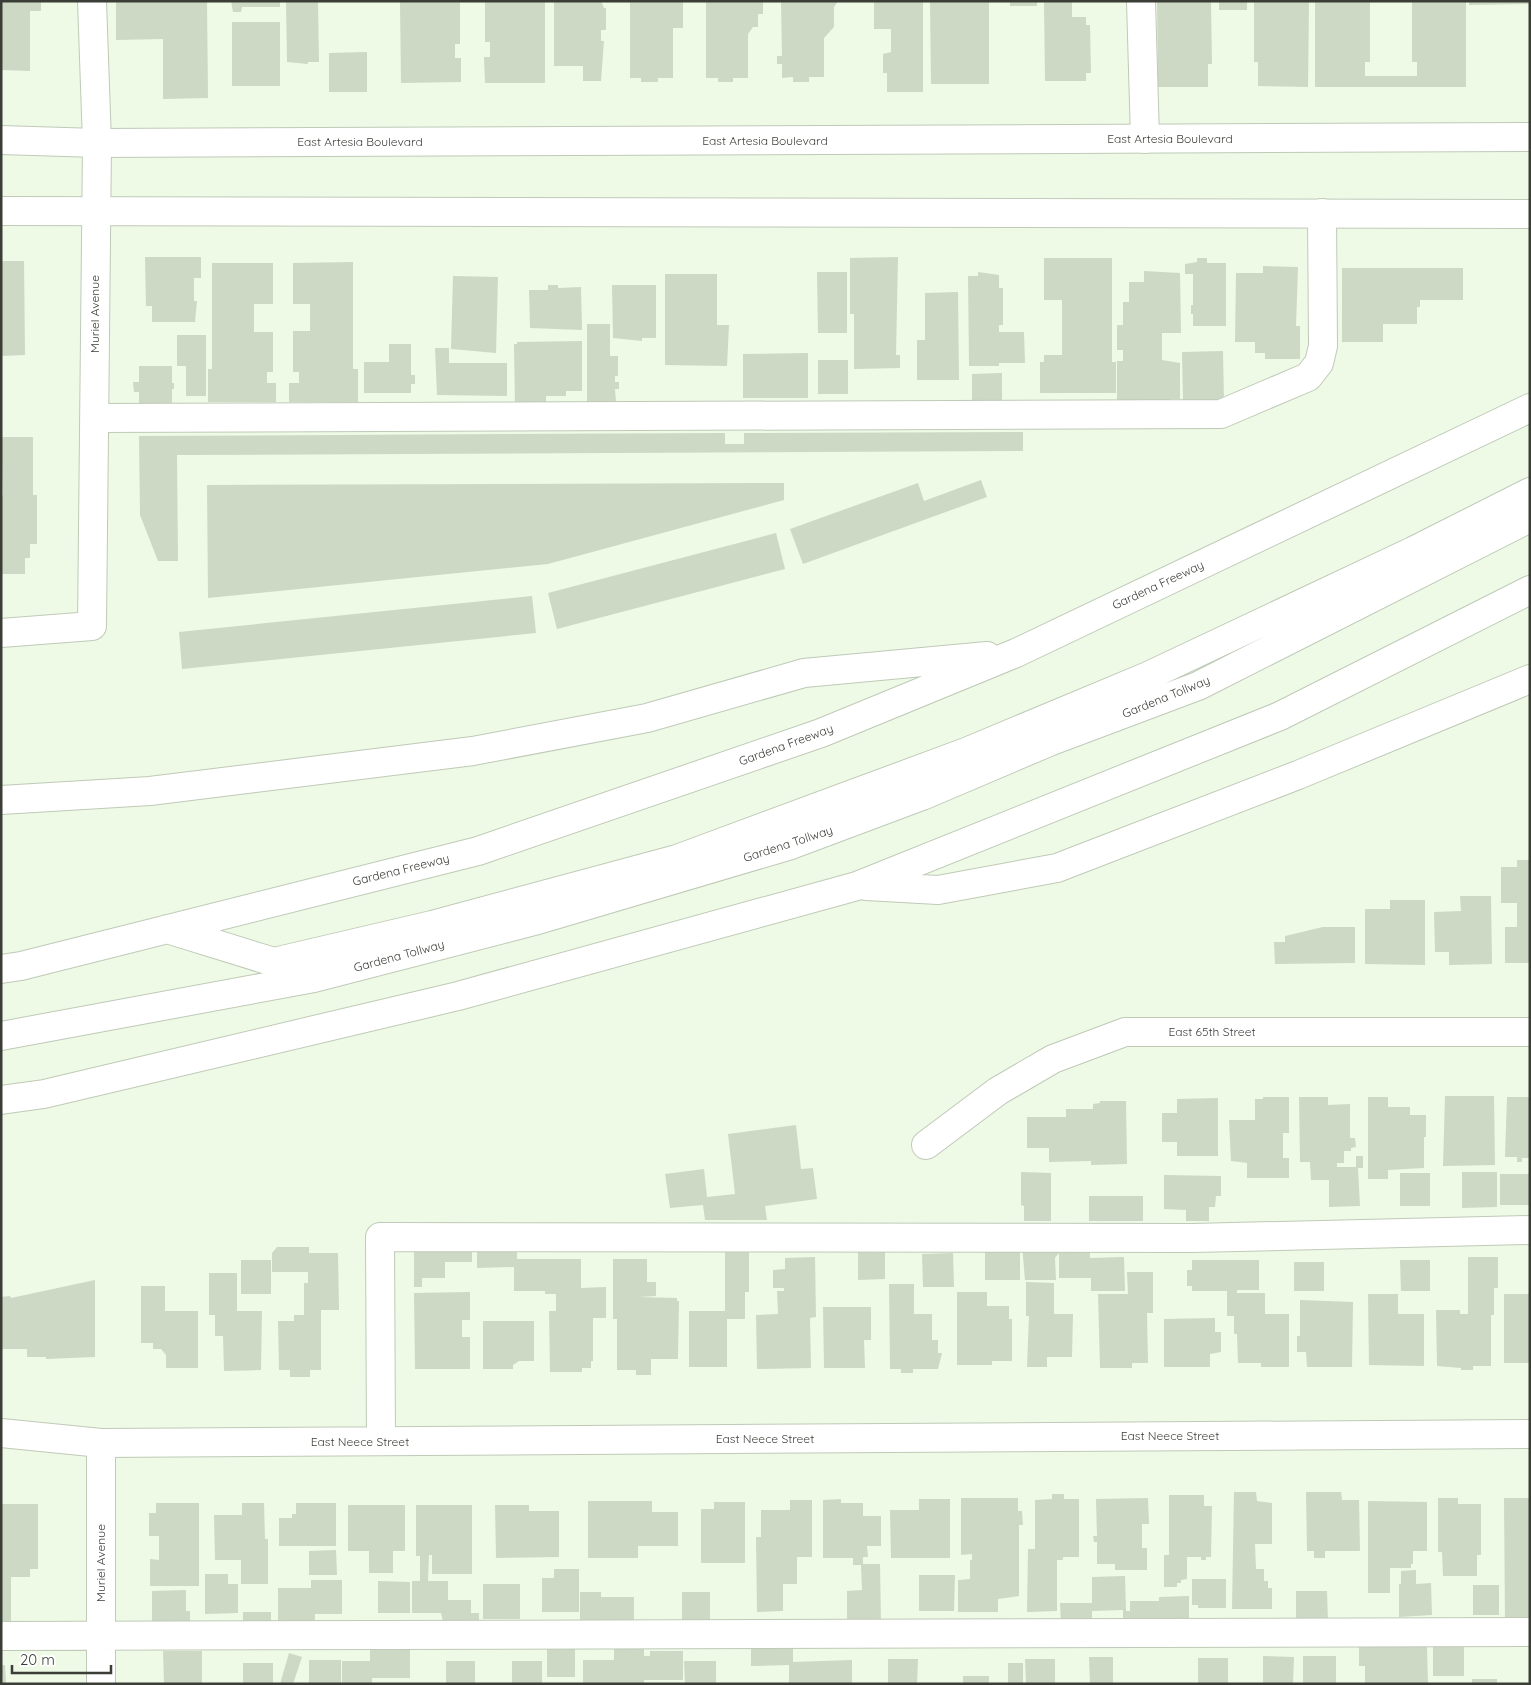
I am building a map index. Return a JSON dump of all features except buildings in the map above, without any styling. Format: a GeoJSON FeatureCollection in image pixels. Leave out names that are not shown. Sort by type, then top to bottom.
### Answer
{"type":"FeatureCollection","features":[{"type":"Feature","properties":{"kind":"main road","name":"Muriel Avenue"},"geometry":{"type":"LineString","coordinates":[[1,633],[92,626],[97,143],[92,1]]}},
{"type":"Feature","properties":{"kind":"main road"},"geometry":{"type":"LineString","coordinates":[[1141,1],[1145,139]]}},
{"type":"Feature","properties":{"kind":"main road","name":"East Artesia Boulevard"},"geometry":{"type":"LineString","coordinates":[[1,140],[97,143],[1530,137]]}},
{"type":"Feature","properties":{"kind":"main road"},"geometry":{"type":"LineString","coordinates":[[1,211],[1530,214]]}},
{"type":"Feature","properties":{"kind":"main road"},"geometry":{"type":"LineString","coordinates":[[94,418],[1220,414],[1308,377],[1319,363],[1323,346],[1322,213]]}},
{"type":"Feature","properties":{"kind":"main road","name":"Gardena Freeway"},"geometry":{"type":"LineString","coordinates":[[1,968],[21,966],[478,851],[821,733],[1016,653],[1530,408]]}},
{"type":"Feature","properties":{"kind":"main road","name":"Gardena Tollway"},"geometry":{"type":"LineString","coordinates":[[167,929],[274,962],[432,925],[677,859],[966,752],[1148,676],[1413,552],[1530,492]]}},
{"type":"Feature","properties":{"kind":"main road","name":"Gardena Tollway"},"geometry":{"type":"LineString","coordinates":[[1,1036],[314,978],[534,921],[791,845],[922,796],[1049,742],[1198,686],[1530,518]]}},
{"type":"Feature","properties":{"kind":"main road"},"geometry":{"type":"LineString","coordinates":[[1,1100],[44,1094],[458,996],[857,886],[1280,716],[1530,590]]}},
{"type":"Feature","properties":{"kind":"main road"},"geometry":{"type":"LineString","coordinates":[[1,800],[150,791],[473,751],[647,718],[804,673],[1016,653]]}},
{"type":"Feature","properties":{"kind":"main road"},"geometry":{"type":"LineString","coordinates":[[857,886],[938,890],[1056,868],[1298,775],[1530,679]]}},
{"type":"Feature","properties":{"kind":"main road","name":"East 65th Street"},"geometry":{"type":"LineString","coordinates":[[926,1145],[998,1091],[1053,1059],[1124,1032],[1530,1032]]}},
{"type":"Feature","properties":{"kind":"main road"},"geometry":{"type":"LineString","coordinates":[[381,1442],[380,1237],[1193,1238],[1530,1230]]}},
{"type":"Feature","properties":{"kind":"main road","name":"East Neece Street"},"geometry":{"type":"LineString","coordinates":[[1,1433],[102,1443],[1530,1434]]}},
{"type":"Feature","properties":{"kind":"main road","name":"Muriel Avenue"},"geometry":{"type":"LineString","coordinates":[[102,1443],[102,1684]]}},
{"type":"Feature","properties":{"kind":"main road"},"geometry":{"type":"LineString","coordinates":[[1,1636],[1530,1632]]}}]}
